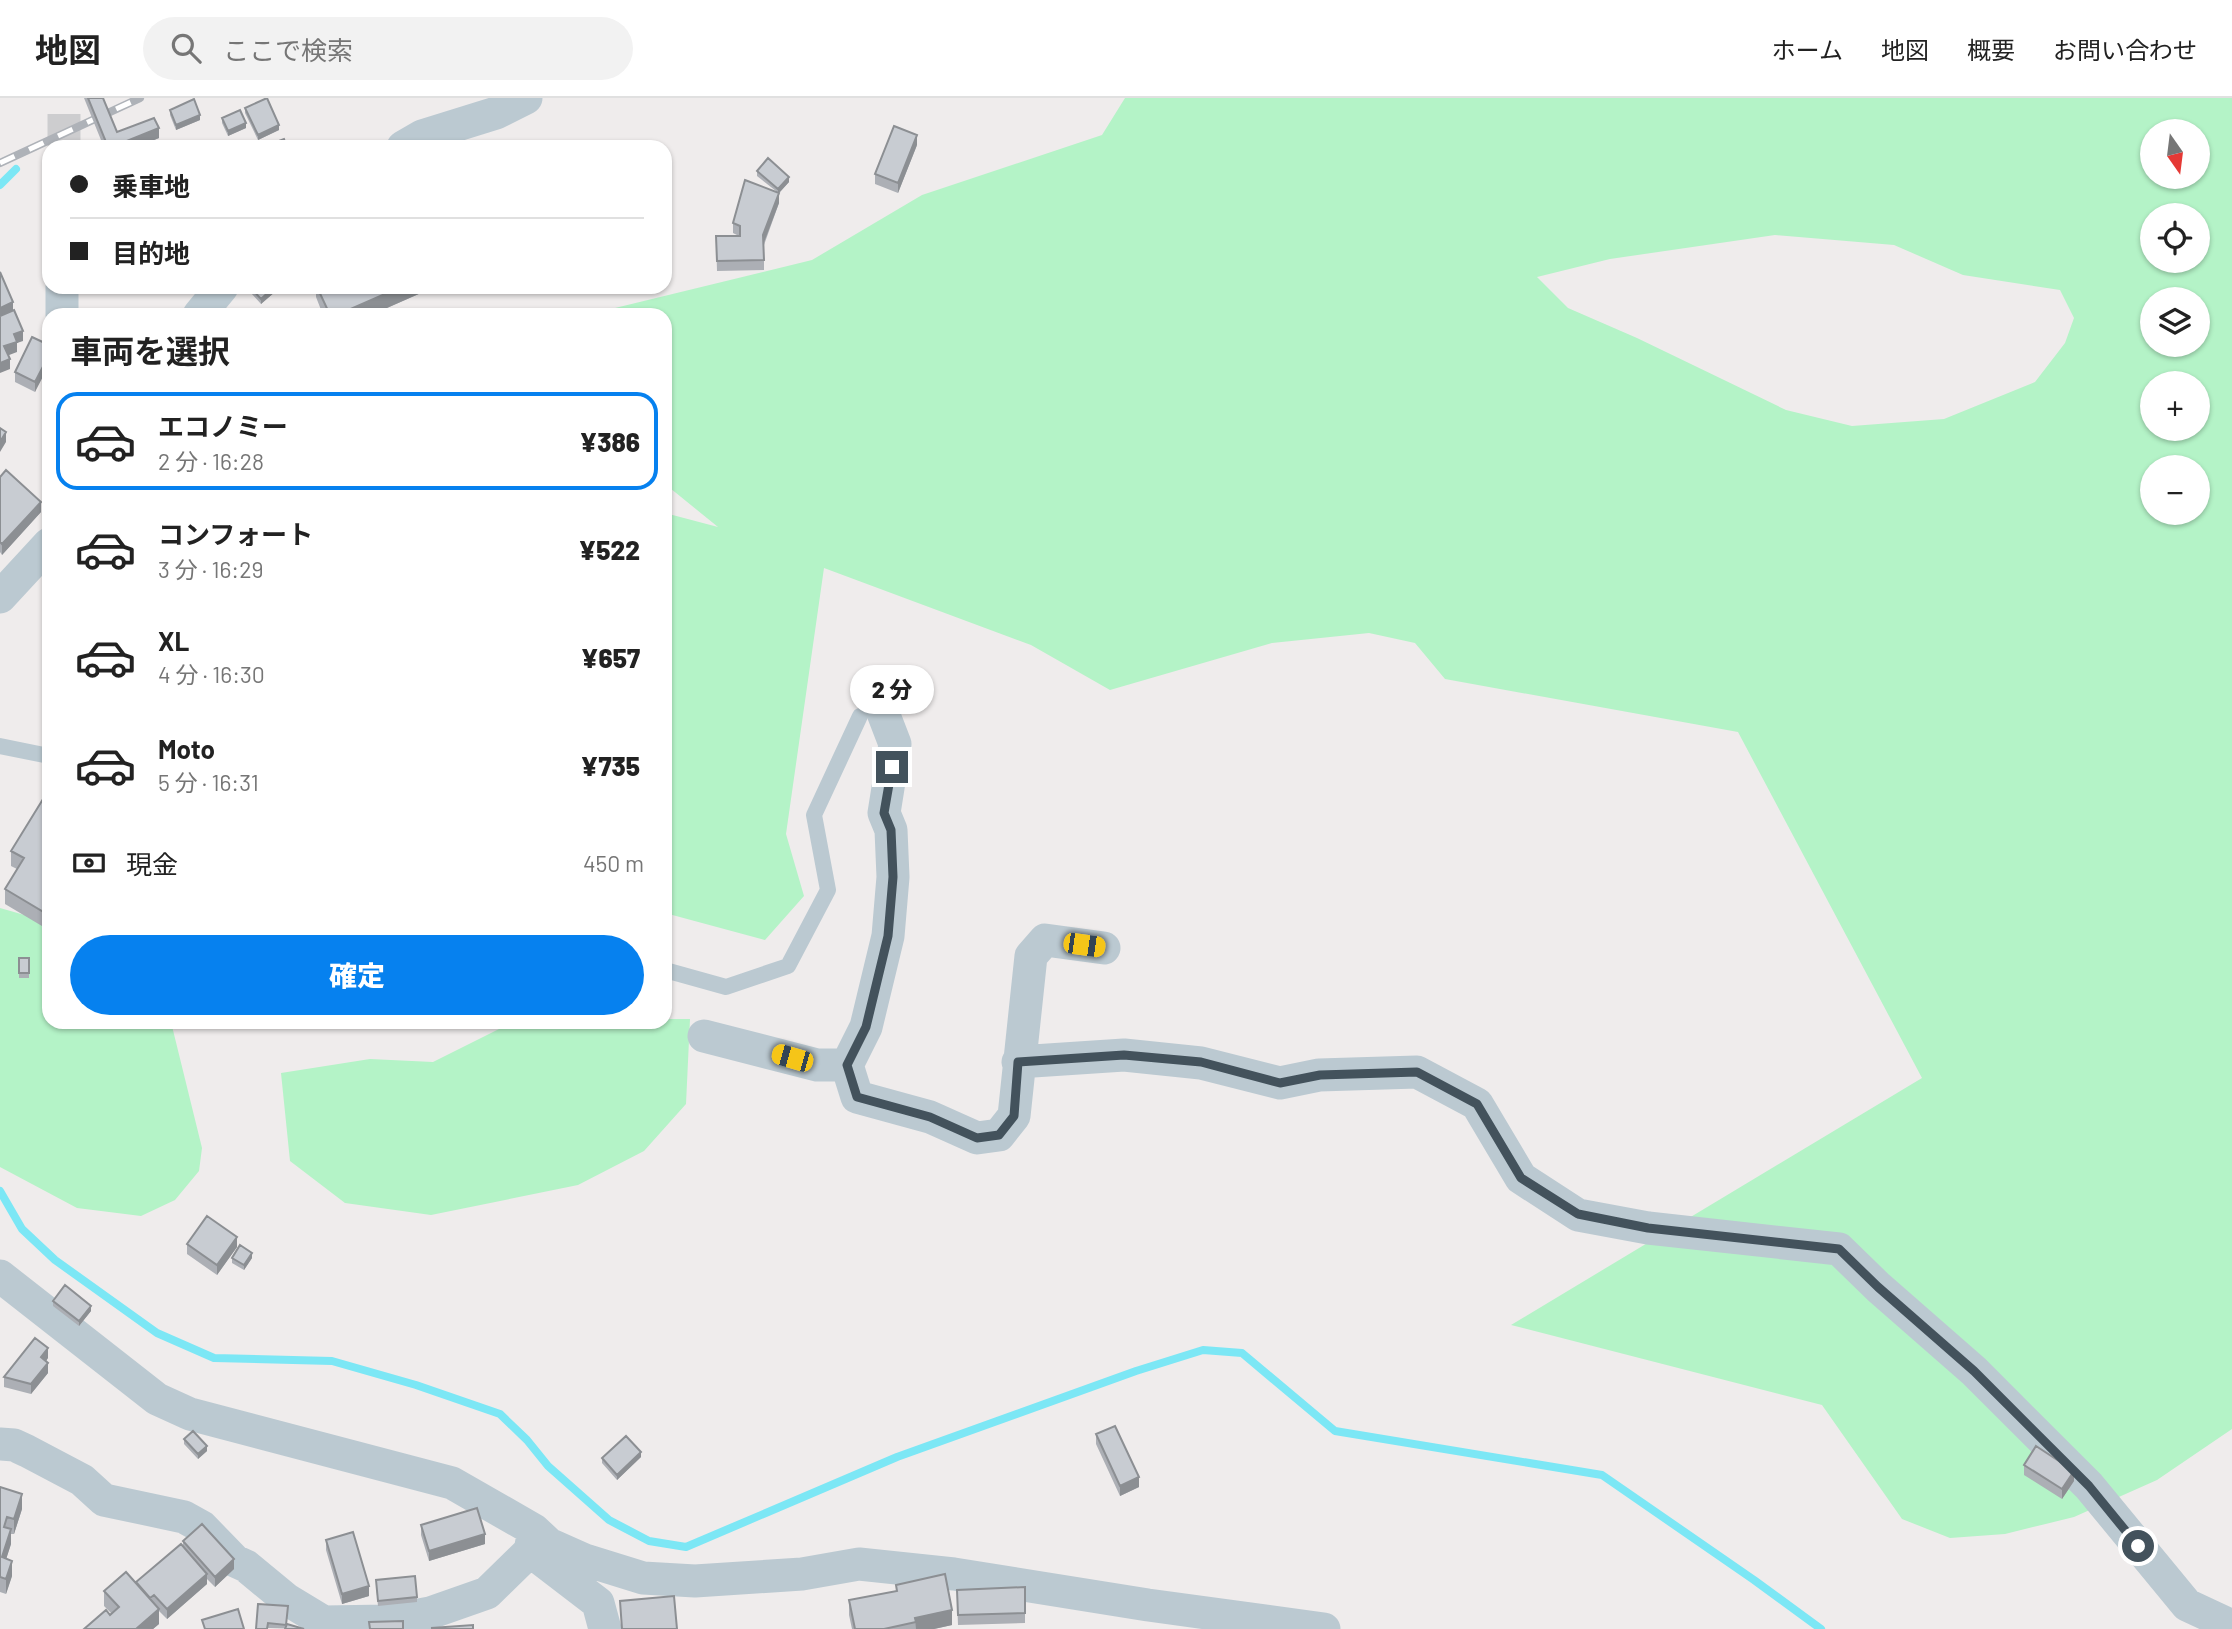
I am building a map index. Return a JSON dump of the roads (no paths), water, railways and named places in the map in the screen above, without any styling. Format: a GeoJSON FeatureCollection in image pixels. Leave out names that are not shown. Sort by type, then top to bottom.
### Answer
{"type":"FeatureCollection","features":[{"type":"Feature","properties":{"kind":"street"},"geometry":{"type":"LineString","coordinates":[[415,140],[496,113],[526,98]]}},
{"type":"Feature","properties":{"kind":"street"},"geometry":{"type":"LineString","coordinates":[[205,308],[216,294]]}},
{"type":"Feature","properties":{"kind":"street"},"geometry":{"type":"LineString","coordinates":[[0,597],[42,552]]}},
{"type":"Feature","properties":{"kind":"street"},"geometry":{"type":"LineString","coordinates":[[870,710],[895,744],[884,813],[891,830],[893,877],[888,936],[866,1027],[847,1065],[857,1097],[930,1117],[977,1138],[999,1135],[1014,1116],[1031,956],[1045,940],[1104,947]]}},
{"type":"Feature","properties":{"kind":"street"},"geometry":{"type":"LineString","coordinates":[[705,1035],[817,1065],[847,1065]]}},
{"type":"Feature","properties":{"kind":"street"},"geometry":{"type":"LineString","coordinates":[[1018,1062],[1124,1055],[1201,1062],[1280,1083],[1320,1075],[1417,1072],[1477,1104],[1521,1178],[1578,1214],[1648,1228],[1839,1249],[1974,1371],[2089,1486],[2187,1605],[2232,1626]]}},
{"type":"Feature","properties":{"kind":"street"},"geometry":{"type":"LineString","coordinates":[[0,1276],[157,1399],[190,1414],[452,1483],[584,1560],[643,1578],[695,1581],[802,1574],[859,1564],[954,1574],[1148,1605],[1324,1629]]}},
{"type":"Feature","properties":{"kind":"street"},"geometry":{"type":"LineString","coordinates":[[0,1444],[14,1445],[82,1480],[104,1500],[184,1517],[202,1527],[234,1560],[246,1566],[286,1599],[324,1622],[387,1621],[430,1613],[487,1593],[542,1537]]}},
{"type":"Feature","properties":{"kind":"street"},"geometry":{"type":"LineString","coordinates":[[542,1537],[538,1557],[598,1603],[605,1629]]}},
{"type":"Feature","properties":{"kind":"lane"},"geometry":{"type":"LineString","coordinates":[[672,972],[726,987],[788,966],[828,890],[814,815],[870,710]]}},
{"type":"Feature","properties":{"kind":"lane"},"geometry":{"type":"LineString","coordinates":[[0,746],[42,755]]}},
{"type":"Feature","properties":{"kind":"waterway"},"geometry":{"type":"LineString","coordinates":[[0,185],[16,169]]}},
{"type":"Feature","properties":{"kind":"waterway"},"geometry":{"type":"LineString","coordinates":[[0,1191],[22,1229],[55,1260],[157,1333],[214,1358],[332,1361],[416,1385],[500,1414],[527,1440],[548,1466],[609,1520],[649,1541],[686,1547],[897,1457],[1136,1371],[1203,1350],[1242,1353],[1335,1431],[1602,1475],[1821,1629]]}},
{"type":"Feature","properties":{"kind":"tunnel"},"geometry":{"type":"LineString","coordinates":[[64,98],[64,140]]}},
{"type":"Feature","properties":{"kind":"railway"},"geometry":{"type":"LineString","coordinates":[[50,140],[140,98]]}},
{"type":"Feature","properties":{"kind":"railway"},"geometry":{"type":"LineString","coordinates":[[0,163],[42,144]]}}]}
